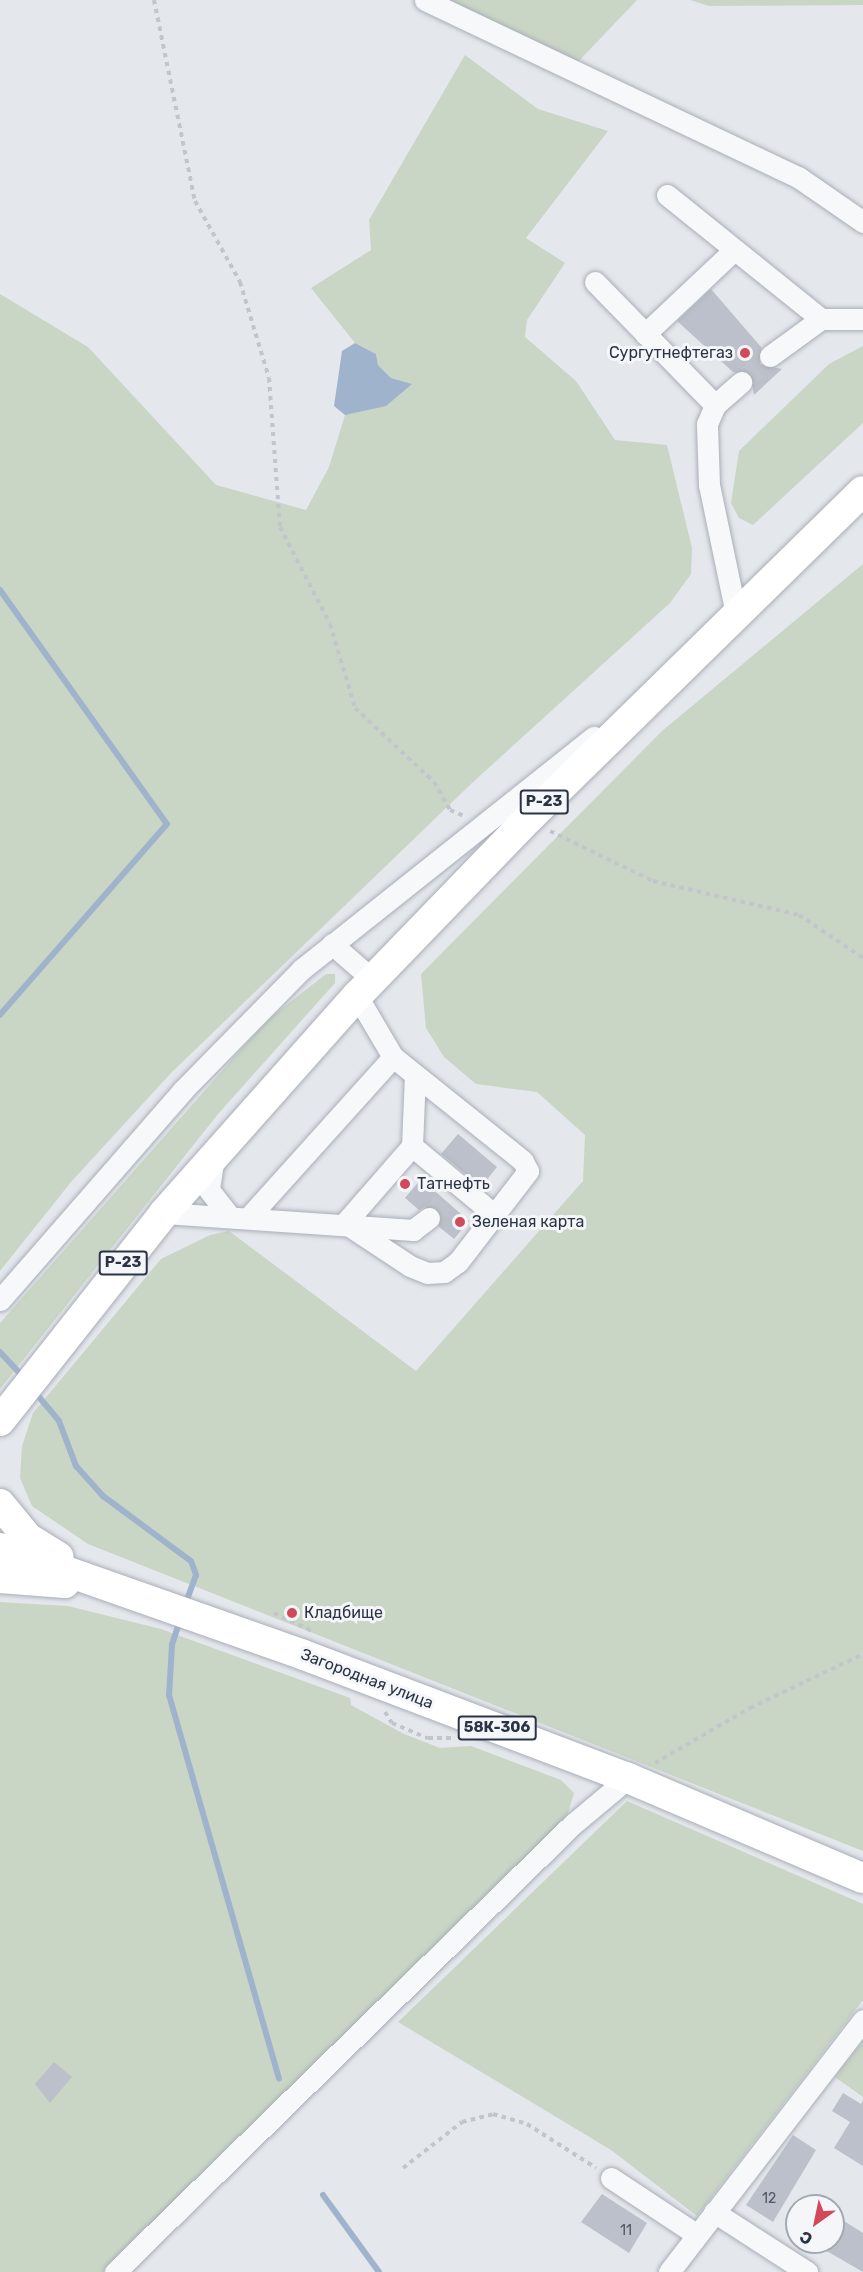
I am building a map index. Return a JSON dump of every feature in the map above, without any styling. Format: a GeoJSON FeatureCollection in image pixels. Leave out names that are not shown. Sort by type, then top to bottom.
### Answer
{"type":"FeatureCollection","features":[{"type":"Feature","properties":{"kind":"highway","name":"Р-23"},"geometry":{"type":"LineString","coordinates":[[0,1421],[164,1213],[364,987],[669,678],[863,491]]}},
{"type":"Feature","properties":{"kind":"highway"},"geometry":{"type":"LineString","coordinates":[[0,1504],[28,1538],[125,1591]]}},
{"type":"Feature","properties":{"kind":"highway","name":"Загородная улица"},"geometry":{"type":"LineString","coordinates":[[0,1548],[125,1591],[628,1778],[863,1878]]}},
{"type":"Feature","properties":{"kind":"highway"},"geometry":{"type":"LineString","coordinates":[[0,1578],[125,1591]]}},
{"type":"Feature","properties":{"kind":"street"},"geometry":{"type":"LineString","coordinates":[[425,0],[798,177],[863,222]]}},
{"type":"Feature","properties":{"kind":"street"},"geometry":{"type":"LineString","coordinates":[[667,195],[732,252],[820,319]]}},
{"type":"Feature","properties":{"kind":"street"},"geometry":{"type":"LineString","coordinates":[[645,334],[732,252]]}},
{"type":"Feature","properties":{"kind":"street"},"geometry":{"type":"LineString","coordinates":[[595,282],[715,405]]}},
{"type":"Feature","properties":{"kind":"street"},"geometry":{"type":"LineString","coordinates":[[770,356],[820,319],[863,319]]}},
{"type":"Feature","properties":{"kind":"street"},"geometry":{"type":"LineString","coordinates":[[736,614],[710,485],[707,424],[715,405],[741,382]]}},
{"type":"Feature","properties":{"kind":"street"},"geometry":{"type":"LineString","coordinates":[[0,1300],[183,1090],[332,944],[669,678]]}},
{"type":"Feature","properties":{"kind":"street"},"geometry":{"type":"LineString","coordinates":[[332,944],[364,987],[393,1058],[523,1161],[528,1171],[524,1183],[458,1262],[427,1274],[345,1223]]}},
{"type":"Feature","properties":{"kind":"street"},"geometry":{"type":"LineString","coordinates":[[239,1218],[393,1058]]}},
{"type":"Feature","properties":{"kind":"street"},"geometry":{"type":"LineString","coordinates":[[345,1223],[412,1146],[415,1075]]}},
{"type":"Feature","properties":{"kind":"street"},"geometry":{"type":"LineString","coordinates":[[412,1146],[452,1193],[496,1216]]}},
{"type":"Feature","properties":{"kind":"street"},"geometry":{"type":"LineString","coordinates":[[214,1157],[209,1190],[239,1218]]}},
{"type":"Feature","properties":{"kind":"street"},"geometry":{"type":"LineString","coordinates":[[164,1213],[345,1223],[413,1230],[429,1218]]}},
{"type":"Feature","properties":{"kind":"street"},"geometry":{"type":"LineString","coordinates":[[115,2272],[573,1824],[628,1778]]}},
{"type":"Feature","properties":{"kind":"street"},"geometry":{"type":"LineString","coordinates":[[669,2272],[863,2020]]}},
{"type":"Feature","properties":{"kind":"street"},"geometry":{"type":"LineString","coordinates":[[611,2178],[696,2234]]}},
{"type":"Feature","properties":{"kind":"street"},"geometry":{"type":"LineString","coordinates":[[714,2212],[807,2272]]}},
{"type":"Feature","properties":{"kind":"path"},"geometry":{"type":"LineString","coordinates":[[154,0],[195,201],[240,282],[269,378],[280,527],[330,624],[355,708],[434,782],[450,810],[484,824]]}},
{"type":"Feature","properties":{"kind":"path"},"geometry":{"type":"LineString","coordinates":[[529,818],[590,854],[616,859],[653,881],[799,915],[863,958]]}},
{"type":"Feature","properties":{"kind":"path"},"geometry":{"type":"LineString","coordinates":[[628,1778],[750,1708],[863,1654]]}},
{"type":"Feature","properties":{"kind":"path"},"geometry":{"type":"LineString","coordinates":[[403,2168],[462,2122],[493,2114],[527,2124],[611,2178]]}},
{"type":"Feature","properties":{"kind":"green space"},"geometry":{"type":"Polygon","coordinates":[[[444,0],[637,0],[577,63],[444,0]]]}},
{"type":"Feature","properties":{"kind":"green space"},"geometry":{"type":"Polygon","coordinates":[[[690,0],[863,0],[863,5],[709,6],[690,0]]]}},
{"type":"Feature","properties":{"kind":"green space"},"geometry":{"type":"Polygon","coordinates":[[[465,55],[538,109],[608,131],[526,238],[565,263],[527,320],[525,337],[576,381],[615,440],[667,445],[692,548],[691,574],[670,603],[472,783],[171,1073],[71,1182],[0,1271],[0,294],[88,347],[216,485],[306,510],[329,467],[345,415],[411,384],[391,378],[378,365],[376,354],[355,343],[311,288],[371,250],[369,220],[465,55]]]}},
{"type":"Feature","properties":{"kind":"green space"},"geometry":{"type":"Polygon","coordinates":[[[863,346],[863,423],[753,525],[739,518],[731,503],[739,451],[829,364],[863,346]]]}},
{"type":"Feature","properties":{"kind":"green space"},"geometry":{"type":"Polygon","coordinates":[[[863,564],[863,1851],[88,1544],[32,1506],[20,1478],[22,1446],[33,1413],[161,1259],[210,1235],[229,1231],[416,1371],[583,1181],[585,1135],[537,1092],[476,1084],[444,1057],[426,1028],[421,974],[662,731],[863,564]]]}},
{"type":"Feature","properties":{"kind":"green space"},"geometry":{"type":"Polygon","coordinates":[[[326,974],[335,974],[335,983],[218,1114],[0,1389],[0,1323],[266,1021],[326,974]]]}},
{"type":"Feature","properties":{"kind":"green space"},"geometry":{"type":"Polygon","coordinates":[[[0,1602],[68,1606],[161,1629],[350,1698],[351,1705],[404,1734],[440,1748],[471,1746],[561,1780],[574,1793],[567,1816],[103,2272],[0,2272],[0,1602]]]}},
{"type":"Feature","properties":{"kind":"green space"},"geometry":{"type":"Polygon","coordinates":[[[627,1801],[863,1904],[863,2000],[697,2216],[611,2150],[398,2022],[627,1801]]]}},
{"type":"Feature","properties":{"kind":"green space"},"geometry":{"type":"Polygon","coordinates":[[[863,2041],[863,2097],[835,2077],[863,2041]]]}},
{"type":"Feature","properties":{"kind":"water"},"geometry":{"type":"Polygon","coordinates":[[[355,343],[376,354],[378,365],[391,378],[412,384],[386,406],[345,415],[334,406],[342,351],[355,343]]]}},
{"type":"Feature","properties":{"kind":"building"},"geometry":{"type":"Polygon","coordinates":[[[711,289],[761,347],[760,364],[782,369],[754,395],[750,373],[733,372],[677,321],[711,289]]]}},
{"type":"Feature","properties":{"kind":"building"},"geometry":{"type":"Polygon","coordinates":[[[458,1134],[497,1167],[481,1187],[441,1154],[458,1134]]]}},
{"type":"Feature","properties":{"kind":"building"},"geometry":{"type":"Polygon","coordinates":[[[421,1179],[469,1221],[454,1239],[438,1226],[439,1210],[428,1205],[419,1210],[405,1198],[421,1179]]]}},
{"type":"Feature","properties":{"kind":"building"},"geometry":{"type":"Polygon","coordinates":[[[54,2062],[72,2077],[50,2103],[35,2084],[54,2062]]]}},
{"type":"Feature","properties":{"kind":"building"},"geometry":{"type":"Polygon","coordinates":[[[843,2093],[861,2104],[863,2100],[863,2166],[834,2148],[850,2122],[832,2111],[843,2093]]]}},
{"type":"Feature","properties":{"kind":"building"},"geometry":{"type":"Polygon","coordinates":[[[793,2135],[816,2150],[790,2194],[785,2194],[785,2202],[773,2222],[746,2205],[793,2135]]]}},
{"type":"Feature","properties":{"kind":"building"},"geometry":{"type":"Polygon","coordinates":[[[602,2194],[647,2223],[629,2253],[581,2222],[602,2194]]]}},
{"type":"Feature","properties":{"kind":"building"},"geometry":{"type":"Polygon","coordinates":[[[845,2222],[863,2233],[863,2272],[832,2254],[845,2254],[845,2222]]]}},
{"type":"Feature","properties":{"kind":"waterway"},"geometry":{"type":"LineString","coordinates":[[0,590],[167,824],[0,1015]]}},
{"type":"Feature","properties":{"kind":"waterway"},"geometry":{"type":"LineString","coordinates":[[0,1352],[24,1378]]}},
{"type":"Feature","properties":{"kind":"waterway"},"geometry":{"type":"LineString","coordinates":[[34,1391],[59,1421],[76,1466],[103,1496],[191,1561],[196,1575],[185,1605]]}},
{"type":"Feature","properties":{"kind":"waterway"},"geometry":{"type":"LineString","coordinates":[[180,1620],[172,1645],[169,1695],[279,2079]]}},
{"type":"Feature","properties":{"kind":"waterway"},"geometry":{"type":"LineString","coordinates":[[323,2195],[379,2272]]}},
{"type":"Feature","properties":{"kind":"tunnel"},"geometry":{"type":"LineString","coordinates":[[741,382],[770,356]]}},
{"type":"Feature","properties":{"kind":"tunnel"},"geometry":{"type":"LineString","coordinates":[[429,1218],[445,1200]]}},
{"type":"Feature","properties":{"kind":"place","name":"Сургутнефтегаз"},"geometry":{"type":"Point","coordinates":[745,353]}},
{"type":"Feature","properties":{"kind":"place","name":"Татнефть"},"geometry":{"type":"Point","coordinates":[405,1184]}},
{"type":"Feature","properties":{"kind":"place","name":"Зеленая карта"},"geometry":{"type":"Point","coordinates":[460,1222]}},
{"type":"Feature","properties":{"kind":"place","name":"Кладбище"},"geometry":{"type":"Point","coordinates":[292,1613]}}]}
